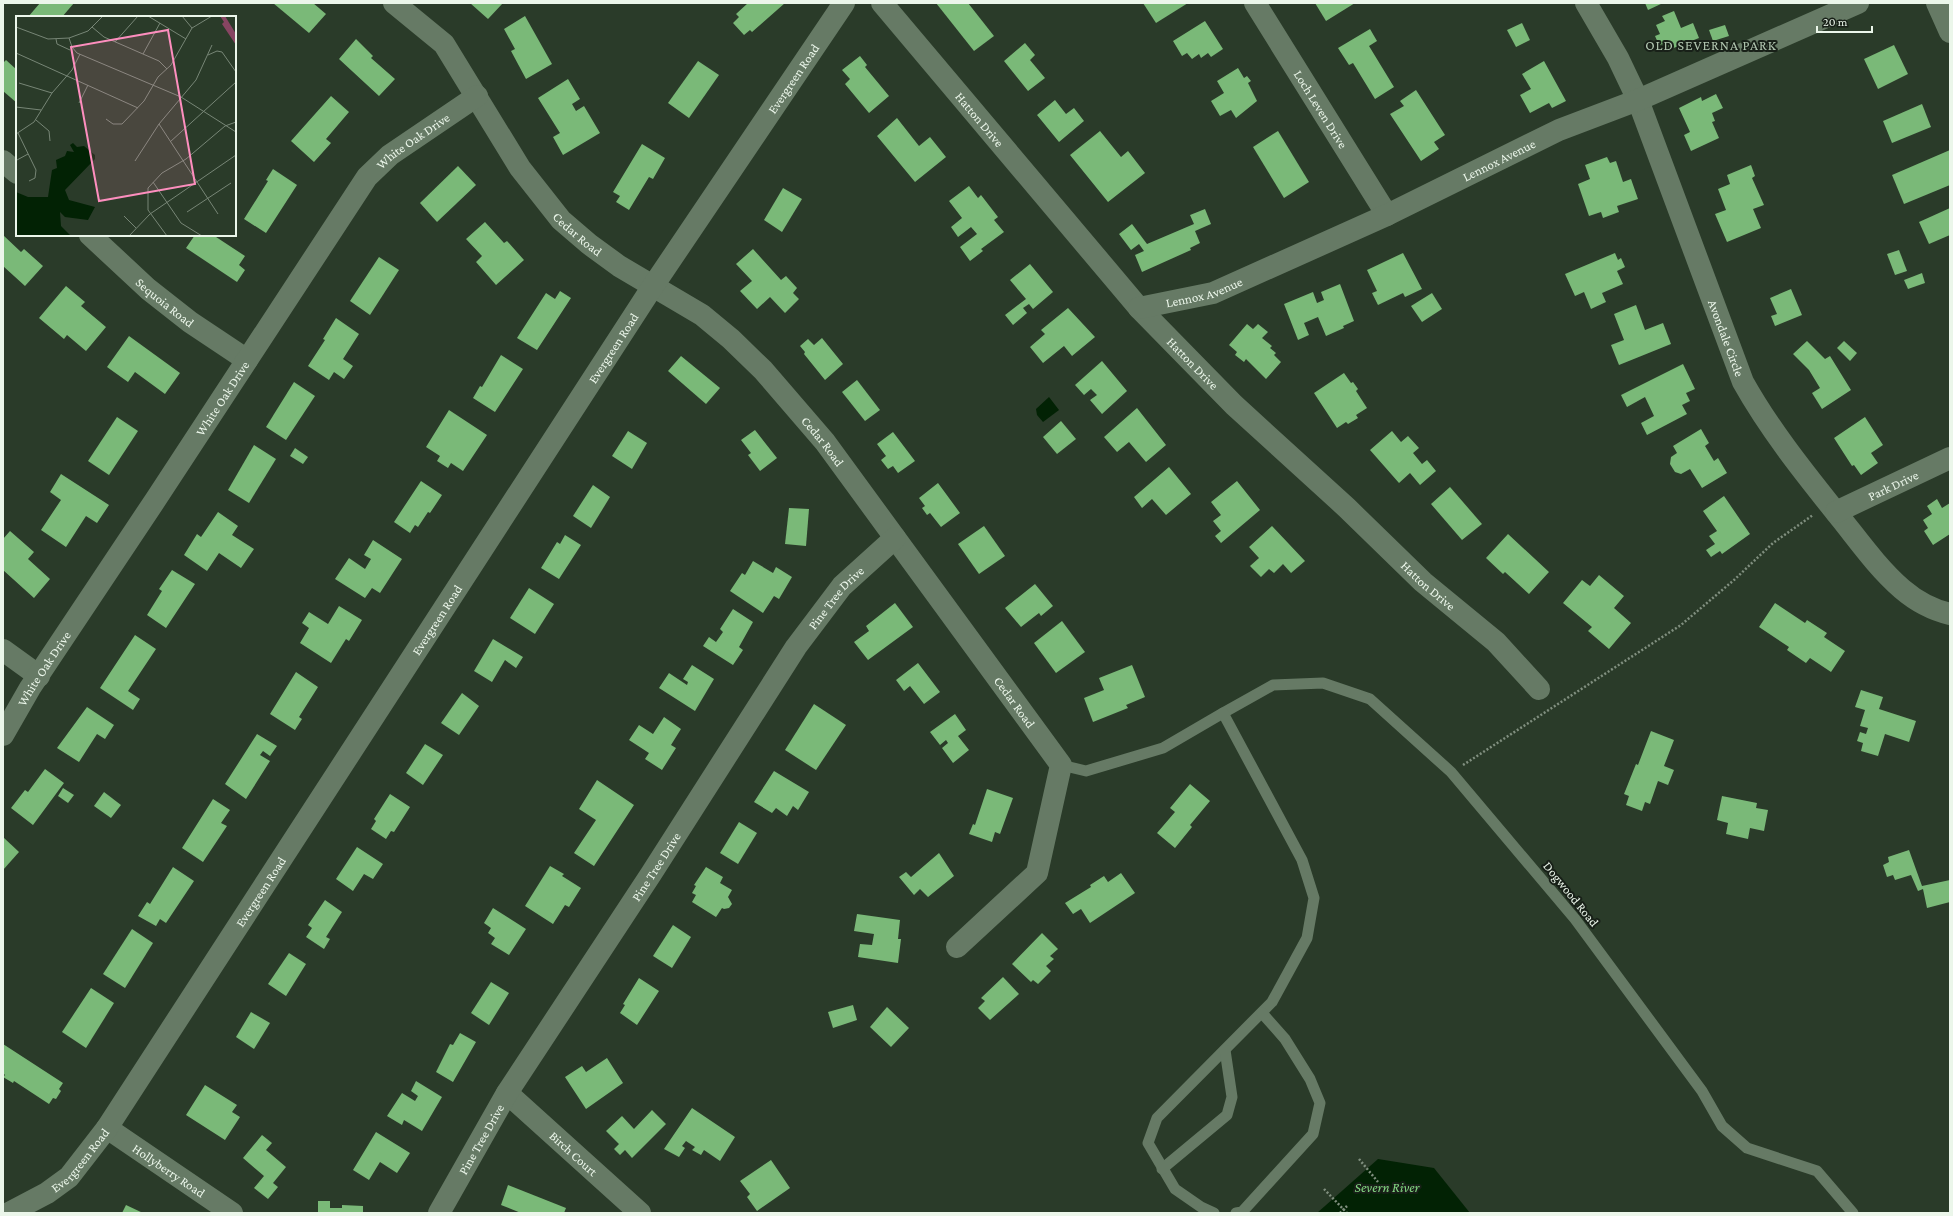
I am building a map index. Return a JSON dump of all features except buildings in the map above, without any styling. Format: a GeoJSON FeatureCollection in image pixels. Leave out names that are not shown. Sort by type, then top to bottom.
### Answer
{"type":"FeatureCollection","features":[{"type":"Feature","properties":{"kind":"street","name":"Cedar Road"},"geometry":{"type":"LineString","coordinates":[[394,3],[444,44],[520,168],[561,220],[589,244],[619,266],[702,315],[732,339],[763,370],[825,442],[1062,765]]}},
{"type":"Feature","properties":{"kind":"street","name":"Evergreen Road"},"geometry":{"type":"LineString","coordinates":[[9,1213],[47,1193],[69,1177],[106,1128],[653,286],[844,3]]}},
{"type":"Feature","properties":{"kind":"street","name":"Hatton Drive"},"geometry":{"type":"LineString","coordinates":[[882,3],[1139,308],[1234,405],[1347,508],[1422,582],[1496,642],[1539,689]]}},
{"type":"Feature","properties":{"kind":"street","name":"Loch Leven Drive"},"geometry":{"type":"LineString","coordinates":[[1256,3],[1387,215]]}},
{"type":"Feature","properties":{"kind":"street","name":"Avondale Circle"},"geometry":{"type":"LineString","coordinates":[[1586,3],[1618,58],[1638,100],[1743,382],[1776,434],[1832,508],[1880,567],[1902,589],[1921,603],[1950,614]]}},
{"type":"Feature","properties":{"kind":"street","name":"Lennox Avenue"},"geometry":{"type":"LineString","coordinates":[[1139,308],[1213,293],[1387,215],[1559,130],[1638,100],[1858,3]]}},
{"type":"Feature","properties":{"kind":"street"},"geometry":{"type":"LineString","coordinates":[[1937,3],[1950,32]]}},
{"type":"Feature","properties":{"kind":"street","name":"White Oak Drive"},"geometry":{"type":"LineString","coordinates":[[3,735],[39,676],[367,177],[390,154],[477,96]]}},
{"type":"Feature","properties":{"kind":"street"},"geometry":{"type":"LineString","coordinates":[[3,161],[16,172]]}},
{"type":"Feature","properties":{"kind":"street","name":"Sequoia Road"},"geometry":{"type":"LineString","coordinates":[[91,236],[148,289],[190,322],[247,360]]}},
{"type":"Feature","properties":{"kind":"street","name":"Park Drive"},"geometry":{"type":"LineString","coordinates":[[1832,508],[1950,458]]}},
{"type":"Feature","properties":{"kind":"street","name":"Pine Tree Drive"},"geometry":{"type":"LineString","coordinates":[[439,1213],[507,1093],[651,874],[796,647],[842,586],[895,538]]}},
{"type":"Feature","properties":{"kind":"street"},"geometry":{"type":"LineString","coordinates":[[3,650],[39,676]]}},
{"type":"Feature","properties":{"kind":"street"},"geometry":{"type":"LineString","coordinates":[[957,947],[1037,873],[1062,765]]}},
{"type":"Feature","properties":{"kind":"street","name":"Birch Court"},"geometry":{"type":"LineString","coordinates":[[507,1093],[640,1213]]}},
{"type":"Feature","properties":{"kind":"street","name":"Hollyberry Road"},"geometry":{"type":"LineString","coordinates":[[106,1128],[232,1213]]}},
{"type":"Feature","properties":{"kind":"lane","name":"Dogwood Road"},"geometry":{"type":"LineString","coordinates":[[1062,765],[1086,771],[1163,748],[1273,685],[1323,683],[1370,698],[1451,772],[1575,919],[1702,1091],[1722,1126],[1747,1148],[1817,1171],[1852,1213]]}},
{"type":"Feature","properties":{"kind":"lane"},"geometry":{"type":"LineString","coordinates":[[1214,1213],[1201,1207],[1175,1189],[1148,1143],[1157,1118],[1272,1002],[1307,938],[1314,898],[1302,860],[1223,713]]}},
{"type":"Feature","properties":{"kind":"lane"},"geometry":{"type":"LineString","coordinates":[[1236,1213],[1242,1212],[1313,1134],[1320,1103],[1310,1079],[1285,1039],[1262,1013]]}},
{"type":"Feature","properties":{"kind":"lane"},"geometry":{"type":"LineString","coordinates":[[1162,1169],[1227,1114],[1232,1098],[1225,1050]]}},
{"type":"Feature","properties":{"kind":"path"},"geometry":{"type":"LineString","coordinates":[[1451,772],[1681,625],[1734,580],[1773,543],[1832,508]]}},
{"type":"Feature","properties":{"kind":"path"},"geometry":{"type":"LineString","coordinates":[[1359,1159],[1378,1182]]}},
{"type":"Feature","properties":{"kind":"path"},"geometry":{"type":"LineString","coordinates":[[1324,1189],[1347,1213]]}},
{"type":"Feature","properties":{"kind":"path"},"geometry":{"type":"LineString","coordinates":[[1340,1213],[1348,1206]]}},
{"type":"Feature","properties":{"kind":"water"},"geometry":{"type":"Polygon","coordinates":[[[1049,397],[1059,410],[1043,422],[1037,415],[1036,409],[1049,397]]]}},
{"type":"Feature","properties":{"kind":"water","name":"Severn River"},"geometry":{"type":"Polygon","coordinates":[[[1378,1159],[1434,1168],[1470,1213],[1317,1213],[1378,1159]]]}},
{"type":"Feature","properties":{"kind":"district","name":"OLD SEVERNA PARK"},"geometry":{"type":"Point","coordinates":[1711,45]}}]}
